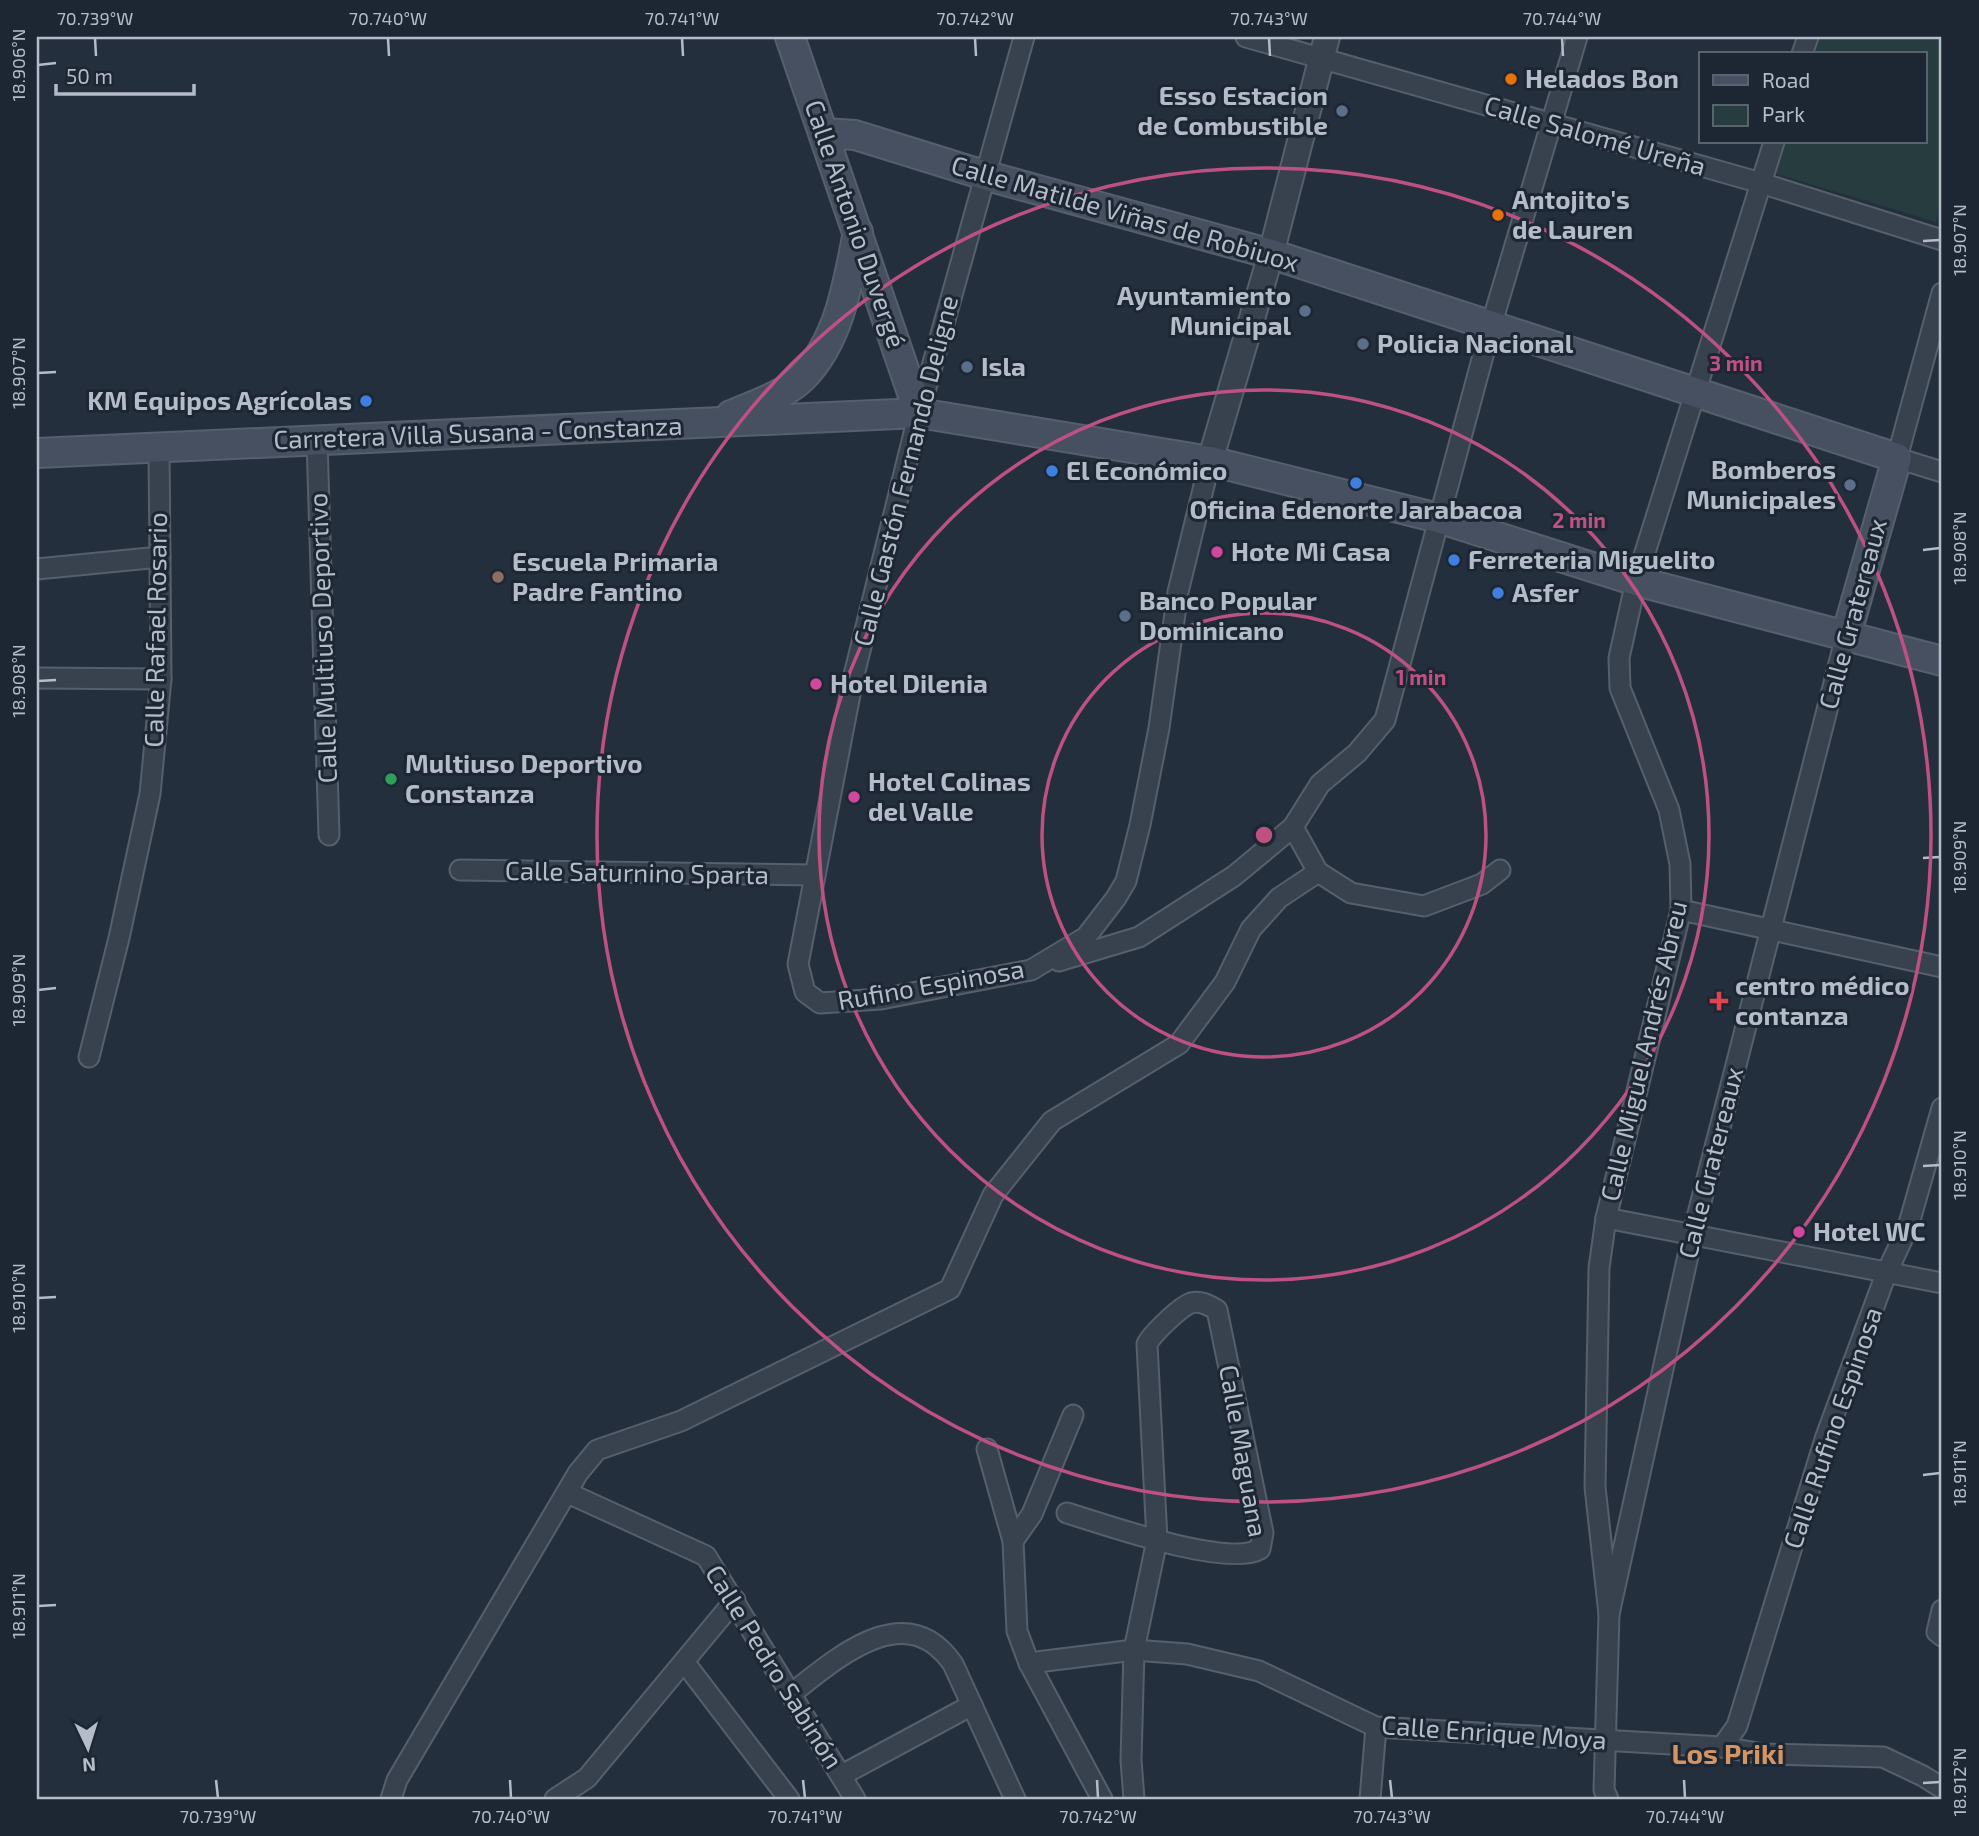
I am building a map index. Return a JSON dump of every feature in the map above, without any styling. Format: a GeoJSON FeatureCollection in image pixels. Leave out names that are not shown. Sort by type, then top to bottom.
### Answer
{"type":"FeatureCollection","features":[{"type":"Feature","properties":{"kind":"main road","name":"Calle Antonio Duvergé"},"geometry":{"type":"LineString","coordinates":[[790,37],[919,412]]}},
{"type":"Feature","properties":{"kind":"main road","name":"Calle Matilde Viñas de Robiuox"},"geometry":{"type":"LineString","coordinates":[[825,133],[855,135],[984,176],[1271,254],[1897,458]]}},
{"type":"Feature","properties":{"kind":"main road"},"geometry":{"type":"LineString","coordinates":[[712,423],[778,395],[803,377],[842,310],[858,229]]}},
{"type":"Feature","properties":{"kind":"main road","name":"Carretera Villa Susana - Constanza"},"geometry":{"type":"LineString","coordinates":[[37,453],[919,412],[1210,461],[1438,518],[1636,581],[1942,660]]}},
{"type":"Feature","properties":{"kind":"main road","name":"Calle Gratereaux"},"geometry":{"type":"LineString","coordinates":[[1846,636],[1897,458]]}},
{"type":"Feature","properties":{"kind":"street","name":"Calle Gastón Fernando Deligne"},"geometry":{"type":"LineString","coordinates":[[805,992],[798,964],[853,679],[919,412],[1024,37]]}},
{"type":"Feature","properties":{"kind":"street","name":"Calle Salomé Ureña"},"geometry":{"type":"LineString","coordinates":[[1246,37],[1324,46],[1549,124],[1761,183],[1942,240]]}},
{"type":"Feature","properties":{"kind":"street"},"geometry":{"type":"LineString","coordinates":[[1031,970],[1139,937],[1234,876],[1293,827],[1320,784],[1357,753],[1385,720],[1491,326],[1577,37]]}},
{"type":"Feature","properties":{"kind":"street"},"geometry":{"type":"LineString","coordinates":[[1210,461],[1271,254],[1324,46]]}},
{"type":"Feature","properties":{"kind":"street","name":"Calle Miguel Andrés Abreu"},"geometry":{"type":"LineString","coordinates":[[1609,1614],[1595,1487],[1599,1268],[1606,1218],[1681,910],[1680,863],[1669,810],[1620,688],[1619,658],[1636,581],[1773,144]]}},
{"type":"Feature","properties":{"kind":"street","name":"Calle Gratereaux"},"geometry":{"type":"LineString","coordinates":[[1897,458],[1942,293]]}},
{"type":"Feature","properties":{"kind":"street","name":"Calle Multiuso Deportivo"},"geometry":{"type":"LineString","coordinates":[[317,440],[329,835]]}},
{"type":"Feature","properties":{"kind":"street","name":"Calle Rafael Rosario"},"geometry":{"type":"LineString","coordinates":[[89,1057],[119,938],[150,794],[161,679],[159,447]]}},
{"type":"Feature","properties":{"kind":"street","name":"Calle Matilde Viñas de Robiuox"},"geometry":{"type":"LineString","coordinates":[[1897,458],[1942,472]]}},
{"type":"Feature","properties":{"kind":"street","name":"Rufino Espinosa"},"geometry":{"type":"LineString","coordinates":[[805,992],[820,1003],[881,999],[1031,970],[1086,937],[1116,898],[1126,881],[1140,825],[1159,728],[1178,592],[1210,461]]}},
{"type":"Feature","properties":{"kind":"street"},"geometry":{"type":"LineString","coordinates":[[37,569],[160,556]]}},
{"type":"Feature","properties":{"kind":"street","name":"Calle Gratereaux"},"geometry":{"type":"LineString","coordinates":[[1603,1796],[1609,1614],[1693,1233],[1846,636]]}},
{"type":"Feature","properties":{"kind":"street"},"geometry":{"type":"LineString","coordinates":[[37,678],[161,679]]}},
{"type":"Feature","properties":{"kind":"street"},"geometry":{"type":"LineString","coordinates":[[1293,827],[1318,872],[1351,893],[1424,906],[1482,884],[1500,870]]}},
{"type":"Feature","properties":{"kind":"street","name":"Calle Saturnino Sparta"},"geometry":{"type":"LineString","coordinates":[[460,870],[815,875]]}},
{"type":"Feature","properties":{"kind":"street"},"geometry":{"type":"LineString","coordinates":[[391,1799],[397,1780],[578,1473],[597,1450],[681,1421],[950,1289],[993,1195],[1052,1121],[1179,1044],[1225,982],[1251,929],[1279,898],[1318,872]]}},
{"type":"Feature","properties":{"kind":"street"},"geometry":{"type":"LineString","coordinates":[[1681,910],[1942,967]]}},
{"type":"Feature","properties":{"kind":"street","name":"Calle Rufino Espinosa"},"geometry":{"type":"LineString","coordinates":[[1722,1747],[1737,1726],[1825,1439],[1886,1274],[1908,1227],[1942,1108]]}},
{"type":"Feature","properties":{"kind":"street"},"geometry":{"type":"LineString","coordinates":[[1606,1218],[1942,1283]]}},
{"type":"Feature","properties":{"kind":"street","name":"Calle Maguana"},"geometry":{"type":"LineString","coordinates":[[1067,1513],[1157,1540],[1225,1555],[1250,1555],[1260,1549],[1263,1532],[1217,1310],[1206,1303],[1191,1303],[1152,1335],[1147,1344],[1157,1540]]}},
{"type":"Feature","properties":{"kind":"street"},"geometry":{"type":"LineString","coordinates":[[1013,1541],[1032,1514],[1073,1415]]}},
{"type":"Feature","properties":{"kind":"street"},"geometry":{"type":"LineString","coordinates":[[987,1449],[1013,1541],[1017,1631],[1028,1663],[1102,1799]]}},
{"type":"Feature","properties":{"kind":"street","name":"Calle Pedro Sabinón"},"geometry":{"type":"LineString","coordinates":[[568,1493],[706,1556],[855,1799]]}},
{"type":"Feature","properties":{"kind":"street"},"geometry":{"type":"LineString","coordinates":[[1134,1799],[1131,1760],[1134,1650],[1157,1540]]}},
{"type":"Feature","properties":{"kind":"street"},"geometry":{"type":"LineString","coordinates":[[555,1799],[587,1778],[735,1600]]}},
{"type":"Feature","properties":{"kind":"street"},"geometry":{"type":"LineString","coordinates":[[1942,1610],[1937,1632],[1942,1636]]}},
{"type":"Feature","properties":{"kind":"street"},"geometry":{"type":"LineString","coordinates":[[792,1693],[865,1640],[909,1634],[940,1646],[972,1705],[1011,1798]]}},
{"type":"Feature","properties":{"kind":"street","name":"Calle Enrique Moya"},"geometry":{"type":"LineString","coordinates":[[1028,1663],[1134,1650],[1187,1654],[1259,1671],[1376,1727],[1722,1747],[1764,1754],[1883,1758],[1915,1771],[1942,1788]]}},
{"type":"Feature","properties":{"kind":"street"},"geometry":{"type":"LineString","coordinates":[[685,1663],[789,1799]]}},
{"type":"Feature","properties":{"kind":"street"},"geometry":{"type":"LineString","coordinates":[[842,1775],[972,1705]]}},
{"type":"Feature","properties":{"kind":"street"},"geometry":{"type":"LineString","coordinates":[[1370,1799],[1376,1727]]}},
{"type":"Feature","properties":{"kind":"street"},"geometry":{"type":"LineString","coordinates":[[587,1778],[584,1791],[587,1799]]}},
{"type":"Feature","properties":{"kind":"green space"},"geometry":{"type":"Polygon","coordinates":[[[1820,37],[1942,37],[1942,201],[1936,222],[1773,173],[1783,144],[1926,144],[1926,52],[1815,52],[1820,37]]]}},
{"type":"Feature","properties":{"kind":"place","name":"Helados Bon"},"geometry":{"type":"Point","coordinates":[1511,79]}},
{"type":"Feature","properties":{"kind":"place","name":"Esso Estacion de Combustible"},"geometry":{"type":"Point","coordinates":[1342,111]}},
{"type":"Feature","properties":{"kind":"place","name":"Antojito's de Lauren"},"geometry":{"type":"Point","coordinates":[1498,215]}},
{"type":"Feature","properties":{"kind":"place","name":"Ayuntamiento Municipal"},"geometry":{"type":"Point","coordinates":[1305,311]}},
{"type":"Feature","properties":{"kind":"place","name":"Policia Nacional"},"geometry":{"type":"Point","coordinates":[1363,344]}},
{"type":"Feature","properties":{"kind":"place","name":"Isla"},"geometry":{"type":"Point","coordinates":[967,367]}},
{"type":"Feature","properties":{"kind":"place","name":"KM Equipos Agrícolas"},"geometry":{"type":"Point","coordinates":[366,401]}},
{"type":"Feature","properties":{"kind":"place","name":"El Económico"},"geometry":{"type":"Point","coordinates":[1052,471]}},
{"type":"Feature","properties":{"kind":"place","name":"Oficina Edenorte Jarabacoa"},"geometry":{"type":"Point","coordinates":[1356,483]}},
{"type":"Feature","properties":{"kind":"place","name":"Bomberos Municipales"},"geometry":{"type":"Point","coordinates":[1850,485]}},
{"type":"Feature","properties":{"kind":"place","name":"Hote Mi Casa"},"geometry":{"type":"Point","coordinates":[1217,552]}},
{"type":"Feature","properties":{"kind":"place","name":"Ferreteria Miguelito"},"geometry":{"type":"Point","coordinates":[1454,560]}},
{"type":"Feature","properties":{"kind":"place","name":"Escuela Primaria Padre Fantino"},"geometry":{"type":"Point","coordinates":[498,577]}},
{"type":"Feature","properties":{"kind":"place","name":"Asfer"},"geometry":{"type":"Point","coordinates":[1498,593]}},
{"type":"Feature","properties":{"kind":"place","name":"Banco Popular Dominicano"},"geometry":{"type":"Point","coordinates":[1125,616]}},
{"type":"Feature","properties":{"kind":"place","name":"Hotel Dilenia"},"geometry":{"type":"Point","coordinates":[816,684]}},
{"type":"Feature","properties":{"kind":"place","name":"Multiuso Deportivo Constanza"},"geometry":{"type":"Point","coordinates":[391,779]}},
{"type":"Feature","properties":{"kind":"place","name":"Hotel Colinas del Valle"},"geometry":{"type":"Point","coordinates":[854,797]}},
{"type":"Feature","properties":{"kind":"place","name":"centro médico contanza"},"geometry":{"type":"Point","coordinates":[1719,1001]}},
{"type":"Feature","properties":{"kind":"place","name":"Hotel WC"},"geometry":{"type":"Point","coordinates":[1799,1232]}},
{"type":"Feature","properties":{"kind":"district","name":"Los Priki"},"geometry":{"type":"Point","coordinates":[1728,1754]}}]}
